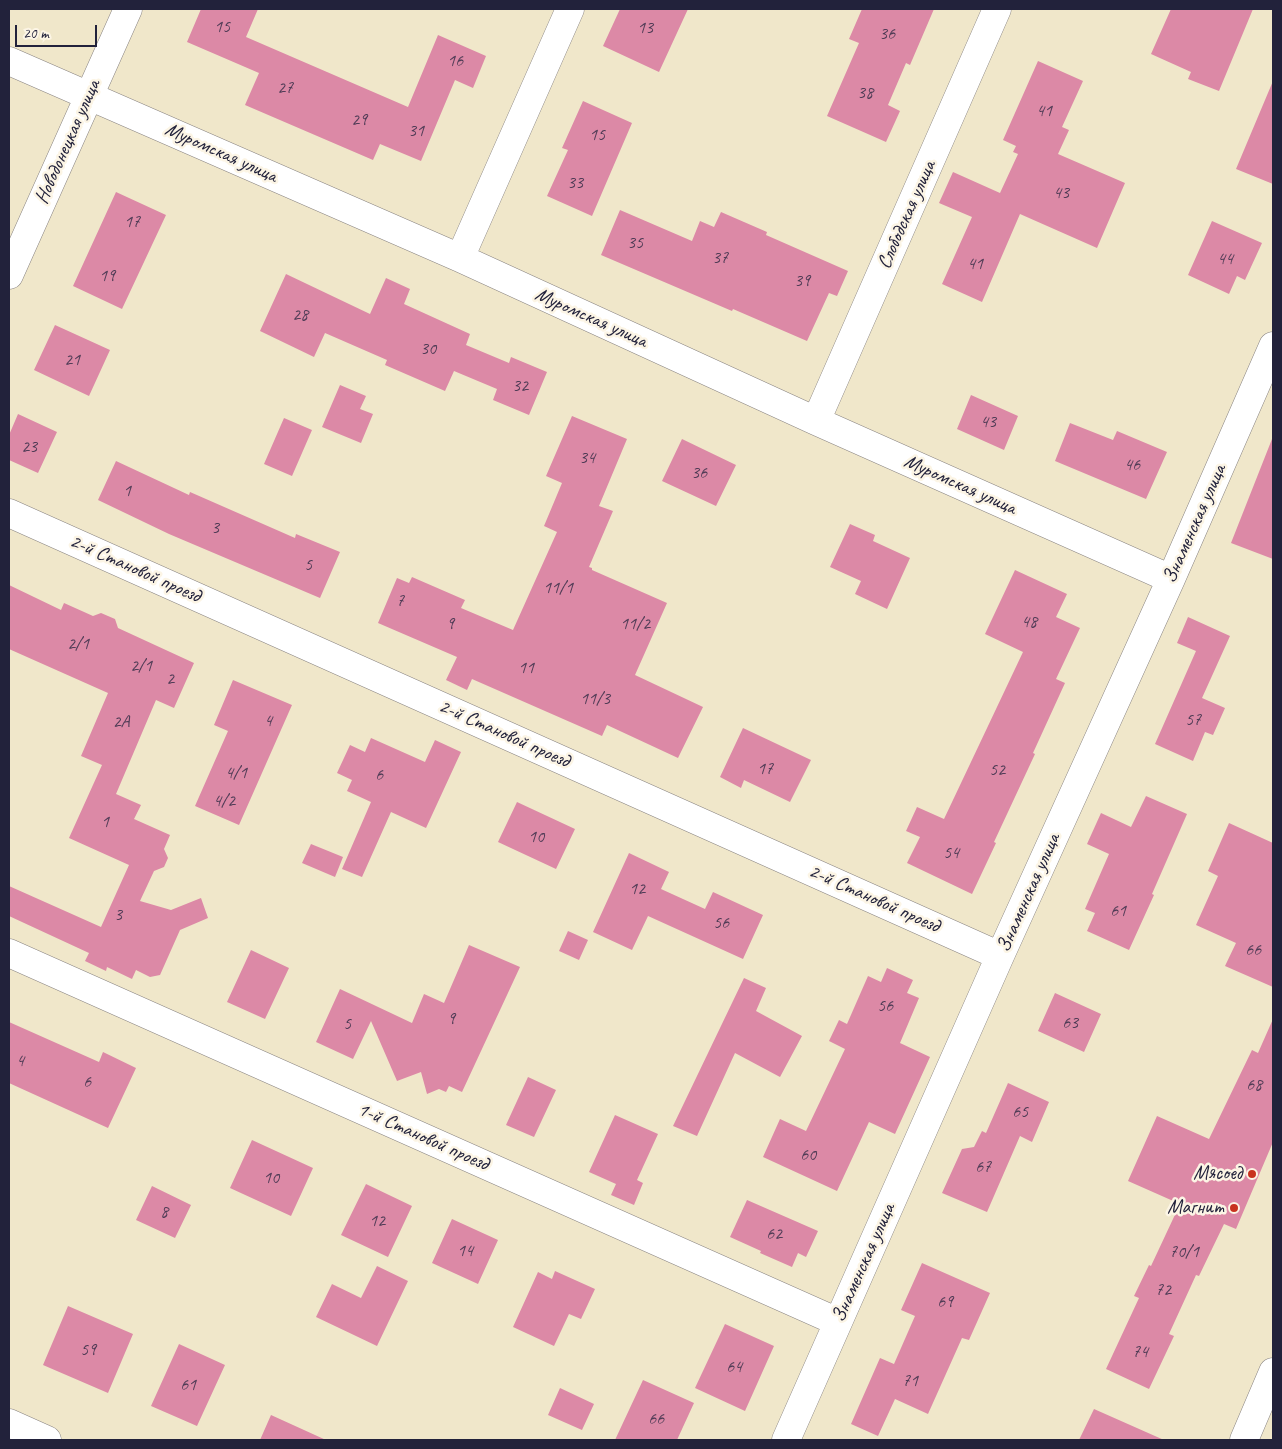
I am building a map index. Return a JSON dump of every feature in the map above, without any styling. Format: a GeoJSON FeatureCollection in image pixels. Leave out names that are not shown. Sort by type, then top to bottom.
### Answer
{"type":"FeatureCollection","features":[{"type":"Feature","properties":{"kind":"street","name":"Новодонецкая улица"},"geometry":{"type":"LineString","coordinates":[[9,275],[128,9]]}},
{"type":"Feature","properties":{"kind":"street"},"geometry":{"type":"LineString","coordinates":[[460,258],[570,9]]}},
{"type":"Feature","properties":{"kind":"street","name":"Слободская улица"},"geometry":{"type":"LineString","coordinates":[[816,421],[997,9]]}},
{"type":"Feature","properties":{"kind":"street","name":"Муромская улица"},"geometry":{"type":"LineString","coordinates":[[9,61],[460,258],[816,421],[1171,579]]}},
{"type":"Feature","properties":{"kind":"street","name":"Знаменская улица"},"geometry":{"type":"LineString","coordinates":[[786,1440],[1000,956],[1171,579],[1273,346]]}},
{"type":"Feature","properties":{"kind":"street","name":"2-й Становой проезд"},"geometry":{"type":"LineString","coordinates":[[9,513],[1000,956]]}},
{"type":"Feature","properties":{"kind":"street","name":"1-й Становой проезд"},"geometry":{"type":"LineString","coordinates":[[9,953],[838,1322]]}},
{"type":"Feature","properties":{"kind":"street"},"geometry":{"type":"LineString","coordinates":[[1244,1440],[1273,1372]]}},
{"type":"Feature","properties":{"kind":"street"},"geometry":{"type":"LineString","coordinates":[[9,1423],[47,1440]]}},
{"type":"Feature","properties":{"kind":"building"},"geometry":{"type":"Polygon","coordinates":[[[201,9],[258,9],[246,37],[408,107],[438,35],[486,56],[473,88],[455,80],[421,161],[380,144],[373,160],[245,105],[259,73],[187,42],[201,9]]]}},
{"type":"Feature","properties":{"kind":"building"},"geometry":{"type":"Polygon","coordinates":[[[620,9],[688,9],[659,72],[603,46],[620,9]]]}},
{"type":"Feature","properties":{"kind":"building"},"geometry":{"type":"Polygon","coordinates":[[[862,9],[934,9],[910,65],[906,63],[888,105],[900,111],[886,142],[827,116],[859,43],[849,39],[862,9]]]}},
{"type":"Feature","properties":{"kind":"building"},"geometry":{"type":"Polygon","coordinates":[[[1171,9],[1253,9],[1219,91],[1188,79],[1191,72],[1151,54],[1171,9]]]}},
{"type":"Feature","properties":{"kind":"building"},"geometry":{"type":"Polygon","coordinates":[[[1038,61],[1083,81],[1062,127],[1069,130],[1058,154],[1125,183],[1097,248],[1020,214],[982,302],[942,284],[972,217],[939,203],[953,172],[1000,193],[1018,154],[1013,152],[1016,146],[1003,140],[1038,61]]]}},
{"type":"Feature","properties":{"kind":"building"},"geometry":{"type":"Polygon","coordinates":[[[1273,81],[1273,184],[1236,169],[1273,81]]]}},
{"type":"Feature","properties":{"kind":"building"},"geometry":{"type":"Polygon","coordinates":[[[583,101],[632,123],[592,216],[547,196],[568,150],[562,148],[583,101]]]}},
{"type":"Feature","properties":{"kind":"building"},"geometry":{"type":"Polygon","coordinates":[[[116,192],[166,215],[122,309],[73,286],[116,192]]]}},
{"type":"Feature","properties":{"kind":"building"},"geometry":{"type":"Polygon","coordinates":[[[620,210],[692,241],[700,221],[714,227],[721,212],[767,232],[766,235],[848,271],[837,296],[829,293],[807,341],[601,255],[620,210]]]}},
{"type":"Feature","properties":{"kind":"building"},"geometry":{"type":"Polygon","coordinates":[[[1212,221],[1262,243],[1245,280],[1237,276],[1229,294],[1188,275],[1212,221]]]}},
{"type":"Feature","properties":{"kind":"building"},"geometry":{"type":"Polygon","coordinates":[[[286,274],[370,314],[386,278],[410,289],[404,304],[470,334],[466,345],[509,363],[511,357],[547,372],[529,415],[493,400],[497,389],[454,371],[445,391],[385,365],[387,360],[325,333],[314,357],[260,331],[286,274]]]}},
{"type":"Feature","properties":{"kind":"building"},"geometry":{"type":"Polygon","coordinates":[[[55,325],[110,350],[89,396],[34,370],[55,325]]]}},
{"type":"Feature","properties":{"kind":"building"},"geometry":{"type":"Polygon","coordinates":[[[340,385],[366,396],[360,409],[373,414],[361,443],[322,427],[340,385]]]}},
{"type":"Feature","properties":{"kind":"building"},"geometry":{"type":"Polygon","coordinates":[[[971,395],[1018,416],[1004,450],[957,429],[971,395]]]}},
{"type":"Feature","properties":{"kind":"building"},"geometry":{"type":"Polygon","coordinates":[[[18,414],[57,432],[38,473],[9,460],[9,435],[18,414]]]}},
{"type":"Feature","properties":{"kind":"building"},"geometry":{"type":"Polygon","coordinates":[[[572,416],[627,439],[599,506],[613,511],[589,567],[667,603],[635,675],[703,707],[678,758],[607,725],[602,736],[472,679],[467,690],[446,680],[457,657],[378,623],[397,578],[409,583],[412,577],[465,600],[461,608],[513,630],[557,532],[544,526],[562,483],[546,476],[572,416]]]}},
{"type":"Feature","properties":{"kind":"building"},"geometry":{"type":"Polygon","coordinates":[[[284,418],[312,430],[292,476],[264,464],[284,418]]]}},
{"type":"Feature","properties":{"kind":"building"},"geometry":{"type":"Polygon","coordinates":[[[1070,423],[1113,440],[1117,431],[1167,452],[1146,499],[1055,461],[1070,423]]]}},
{"type":"Feature","properties":{"kind":"building"},"geometry":{"type":"Polygon","coordinates":[[[682,439],[736,465],[716,506],[662,481],[682,439]]]}},
{"type":"Feature","properties":{"kind":"building"},"geometry":{"type":"Polygon","coordinates":[[[1273,439],[1273,559],[1231,543],[1273,439]]]}},
{"type":"Feature","properties":{"kind":"building"},"geometry":{"type":"Polygon","coordinates":[[[116,461],[189,495],[190,492],[295,538],[296,534],[340,552],[320,598],[169,534],[98,500],[116,461]]]}},
{"type":"Feature","properties":{"kind":"building"},"geometry":{"type":"Polygon","coordinates":[[[850,524],[875,535],[873,541],[910,558],[887,609],[855,594],[861,581],[830,567],[850,524]]]}},
{"type":"Feature","properties":{"kind":"building"},"geometry":{"type":"Polygon","coordinates":[[[1015,570],[1067,594],[1056,617],[1080,628],[1056,679],[1065,683],[972,894],[907,863],[920,837],[906,831],[917,807],[944,819],[1023,652],[985,634],[1015,570]]]}},
{"type":"Feature","properties":{"kind":"building"},"geometry":{"type":"Polygon","coordinates":[[[9,585],[61,610],[64,603],[93,616],[101,613],[115,619],[118,628],[194,663],[174,708],[156,700],[116,794],[141,805],[134,819],[170,835],[164,849],[168,858],[164,867],[154,871],[140,901],[171,910],[201,898],[208,918],[180,930],[160,975],[150,977],[136,970],[132,979],[107,967],[106,971],[85,961],[89,953],[9,916],[9,886],[101,927],[129,865],[69,838],[102,765],[81,756],[108,693],[9,649],[9,585]]]}},
{"type":"Feature","properties":{"kind":"building"},"geometry":{"type":"Polygon","coordinates":[[[1188,617],[1230,636],[1202,698],[1225,708],[1213,735],[1205,732],[1193,761],[1155,744],[1196,651],[1177,643],[1188,617]]]}},
{"type":"Feature","properties":{"kind":"building"},"geometry":{"type":"Polygon","coordinates":[[[233,680],[292,705],[239,825],[195,806],[228,731],[214,725],[233,680]]]}},
{"type":"Feature","properties":{"kind":"building"},"geometry":{"type":"Polygon","coordinates":[[[743,728],[811,760],[790,802],[744,780],[741,788],[720,777],[743,728]]]}},
{"type":"Feature","properties":{"kind":"building"},"geometry":{"type":"Polygon","coordinates":[[[371,738],[425,762],[435,740],[461,752],[426,828],[391,812],[362,877],[342,869],[371,802],[347,791],[352,780],[337,773],[350,745],[365,752],[371,738]]]}},
{"type":"Feature","properties":{"kind":"building"},"geometry":{"type":"Polygon","coordinates":[[[1146,796],[1187,814],[1129,950],[1087,931],[1095,913],[1085,909],[1109,854],[1087,844],[1101,813],[1131,827],[1146,796]]]}},
{"type":"Feature","properties":{"kind":"building"},"geometry":{"type":"Polygon","coordinates":[[[517,802],[575,829],[556,869],[498,842],[517,802]]]}},
{"type":"Feature","properties":{"kind":"building"},"geometry":{"type":"Polygon","coordinates":[[[1229,823],[1273,843],[1273,987],[1225,966],[1236,943],[1196,925],[1218,876],[1208,871],[1229,823]]]}},
{"type":"Feature","properties":{"kind":"building"},"geometry":{"type":"Polygon","coordinates":[[[311,844],[343,857],[335,877],[302,863],[311,844]]]}},
{"type":"Feature","properties":{"kind":"building"},"geometry":{"type":"Polygon","coordinates":[[[629,853],[669,872],[661,889],[705,909],[713,892],[763,915],[743,959],[648,916],[632,950],[593,932],[629,853]]]}},
{"type":"Feature","properties":{"kind":"building"},"geometry":{"type":"Polygon","coordinates":[[[568,931],[588,940],[579,960],[559,951],[568,931]]]}},
{"type":"Feature","properties":{"kind":"building"},"geometry":{"type":"Polygon","coordinates":[[[469,945],[520,967],[462,1092],[449,1086],[446,1092],[439,1089],[427,1094],[421,1072],[397,1081],[371,1021],[353,1059],[316,1042],[340,989],[412,1023],[424,994],[444,1003],[469,945]]]}},
{"type":"Feature","properties":{"kind":"building"},"geometry":{"type":"Polygon","coordinates":[[[251,950],[289,968],[265,1019],[227,1002],[251,950]]]}},
{"type":"Feature","properties":{"kind":"building"},"geometry":{"type":"Polygon","coordinates":[[[887,968],[913,980],[907,993],[919,998],[900,1043],[930,1057],[895,1134],[869,1122],[837,1191],[763,1157],[780,1119],[806,1131],[845,1049],[829,1041],[839,1020],[847,1024],[868,976],[881,982],[887,968]]]}},
{"type":"Feature","properties":{"kind":"building"},"geometry":{"type":"Polygon","coordinates":[[[744,978],[766,988],[756,1011],[802,1036],[780,1077],[735,1053],[697,1136],[673,1126],[744,978]]]}},
{"type":"Feature","properties":{"kind":"building"},"geometry":{"type":"Polygon","coordinates":[[[1055,993],[1101,1014],[1084,1052],[1038,1031],[1055,993]]]}},
{"type":"Feature","properties":{"kind":"building"},"geometry":{"type":"Polygon","coordinates":[[[1273,1019],[1273,1142],[1236,1229],[1224,1224],[1199,1276],[1196,1275],[1169,1334],[1174,1336],[1149,1389],[1106,1369],[1139,1298],[1134,1296],[1149,1265],[1151,1266],[1180,1204],[1128,1181],[1157,1116],[1209,1139],[1252,1050],[1258,1053],[1273,1019]]]}},
{"type":"Feature","properties":{"kind":"building"},"geometry":{"type":"Polygon","coordinates":[[[9,1022],[99,1062],[103,1052],[136,1068],[108,1128],[9,1083],[9,1022]]]}},
{"type":"Feature","properties":{"kind":"building"},"geometry":{"type":"Polygon","coordinates":[[[528,1077],[556,1090],[534,1137],[506,1125],[528,1077]]]}},
{"type":"Feature","properties":{"kind":"building"},"geometry":{"type":"Polygon","coordinates":[[[1008,1083],[1049,1102],[1032,1142],[1020,1136],[987,1212],[942,1193],[962,1149],[974,1147],[982,1131],[986,1133],[1008,1083]]]}},
{"type":"Feature","properties":{"kind":"building"},"geometry":{"type":"Polygon","coordinates":[[[615,1115],[658,1134],[637,1180],[643,1183],[634,1205],[611,1195],[616,1184],[589,1172],[615,1115]]]}},
{"type":"Feature","properties":{"kind":"building"},"geometry":{"type":"Polygon","coordinates":[[[252,1140],[313,1168],[291,1216],[230,1188],[252,1140]]]}},
{"type":"Feature","properties":{"kind":"building"},"geometry":{"type":"Polygon","coordinates":[[[366,1184],[412,1206],[388,1257],[341,1235],[366,1184]]]}},
{"type":"Feature","properties":{"kind":"building"},"geometry":{"type":"Polygon","coordinates":[[[152,1186],[191,1205],[175,1238],[136,1220],[152,1186]]]}},
{"type":"Feature","properties":{"kind":"building"},"geometry":{"type":"Polygon","coordinates":[[[747,1200],[818,1231],[806,1257],[798,1253],[792,1267],[730,1237],[747,1200]]]}},
{"type":"Feature","properties":{"kind":"building"},"geometry":{"type":"Polygon","coordinates":[[[452,1219],[498,1240],[478,1284],[432,1263],[452,1219]]]}},
{"type":"Feature","properties":{"kind":"building"},"geometry":{"type":"Polygon","coordinates":[[[922,1263],[990,1293],[969,1340],[962,1338],[928,1414],[895,1399],[878,1436],[851,1424],[880,1358],[894,1364],[915,1316],[901,1310],[922,1263]]]}},
{"type":"Feature","properties":{"kind":"building"},"geometry":{"type":"Polygon","coordinates":[[[377,1266],[408,1281],[377,1346],[316,1317],[332,1284],[361,1298],[377,1266]]]}},
{"type":"Feature","properties":{"kind":"building"},"geometry":{"type":"Polygon","coordinates":[[[555,1271],[595,1289],[581,1319],[569,1314],[554,1346],[513,1327],[538,1272],[552,1279],[555,1271]]]}},
{"type":"Feature","properties":{"kind":"building"},"geometry":{"type":"Polygon","coordinates":[[[68,1306],[133,1334],[108,1393],[43,1365],[68,1306]]]}},
{"type":"Feature","properties":{"kind":"building"},"geometry":{"type":"Polygon","coordinates":[[[725,1324],[774,1346],[745,1411],[695,1388],[725,1324]]]}},
{"type":"Feature","properties":{"kind":"building"},"geometry":{"type":"Polygon","coordinates":[[[179,1344],[225,1365],[197,1426],[151,1406],[179,1344]]]}},
{"type":"Feature","properties":{"kind":"building"},"geometry":{"type":"Polygon","coordinates":[[[643,1380],[694,1403],[677,1440],[615,1440],[643,1380]]]}},
{"type":"Feature","properties":{"kind":"building"},"geometry":{"type":"Polygon","coordinates":[[[560,1388],[594,1404],[582,1430],[548,1415],[560,1388]]]}},
{"type":"Feature","properties":{"kind":"building"},"geometry":{"type":"Polygon","coordinates":[[[1094,1409],[1164,1440],[1079,1440],[1094,1409]]]}},
{"type":"Feature","properties":{"kind":"building"},"geometry":{"type":"Polygon","coordinates":[[[271,1415],[326,1440],[260,1440],[271,1415]]]}},
{"type":"Feature","properties":{"kind":"place","name":"Мясоед"},"geometry":{"type":"Point","coordinates":[1252,1174]}},
{"type":"Feature","properties":{"kind":"place","name":"Магнит"},"geometry":{"type":"Point","coordinates":[1234,1208]}}]}
